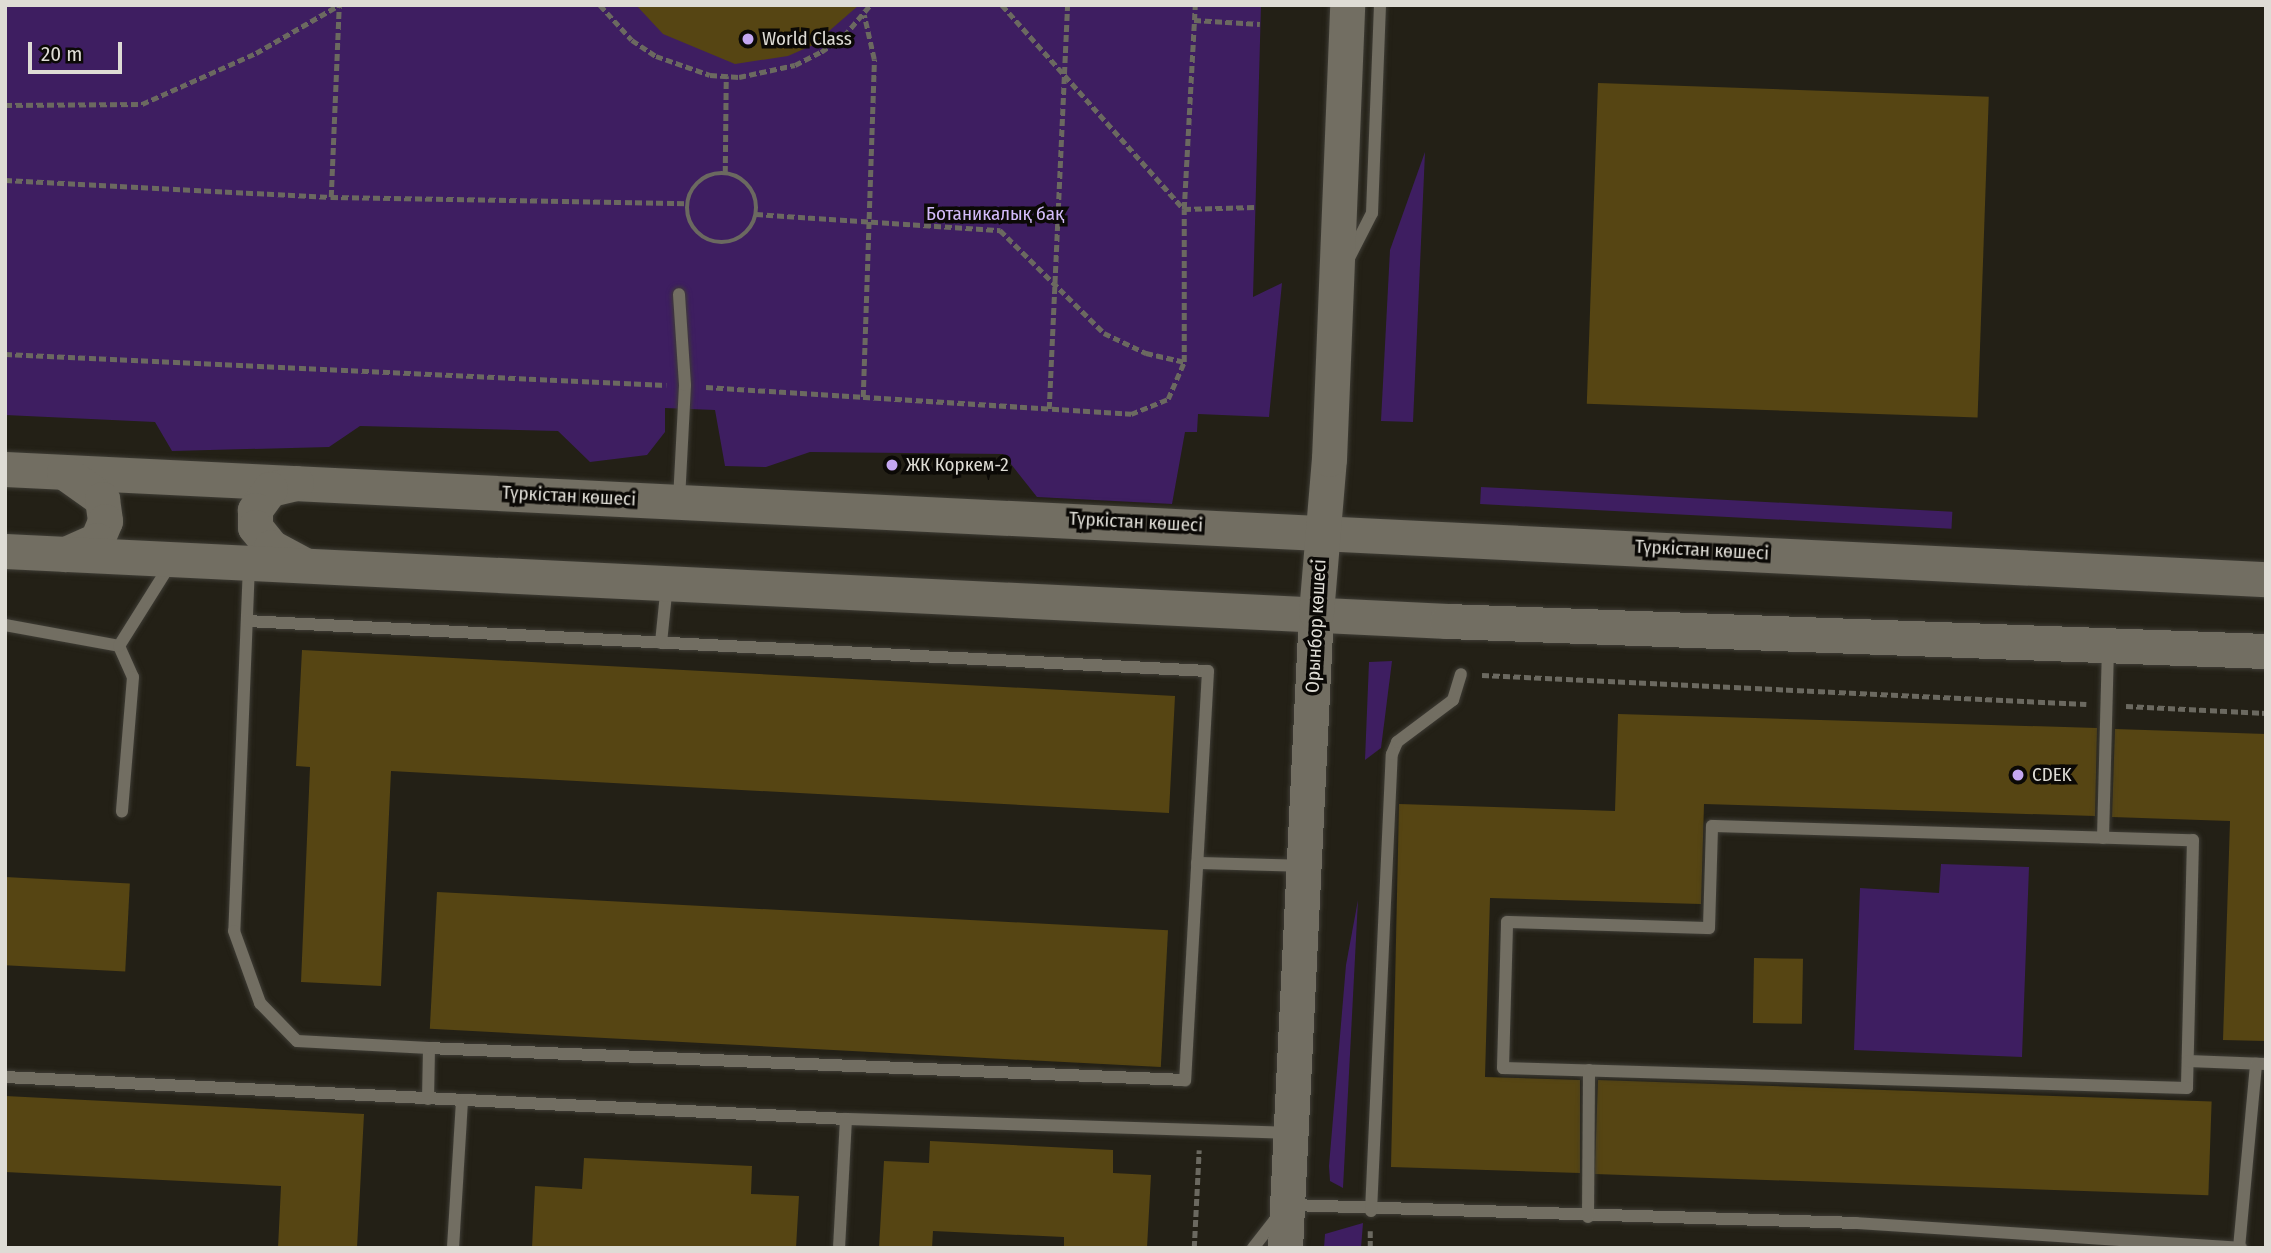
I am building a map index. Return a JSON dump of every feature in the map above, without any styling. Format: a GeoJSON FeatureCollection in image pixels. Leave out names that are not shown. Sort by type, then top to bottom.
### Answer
{"type":"FeatureCollection","features":[{"type":"Feature","properties":{"kind":"main road","name":"Орынбор көшесі"},"geometry":{"type":"LineString","coordinates":[[1285,1248],[1316,613],[1336,285],[1347,5]]}},
{"type":"Feature","properties":{"kind":"main road","name":"Түркістан көшесі"},"geometry":{"type":"LineString","coordinates":[[5,469],[2266,579]]}},
{"type":"Feature","properties":{"kind":"main road"},"geometry":{"type":"LineString","coordinates":[[64,472],[102,499],[105,521],[97,540],[65,554]]}},
{"type":"Feature","properties":{"kind":"main road"},"geometry":{"type":"LineString","coordinates":[[296,483],[270,489],[255,510],[256,527],[271,547],[307,566]]}},
{"type":"Feature","properties":{"kind":"main road"},"geometry":{"type":"LineString","coordinates":[[5,551],[1316,613],[2266,651]]}},
{"type":"Feature","properties":{"kind":"lane"},"geometry":{"type":"LineString","coordinates":[[1336,285],[1372,213],[1380,5]]}},
{"type":"Feature","properties":{"kind":"lane"},"geometry":{"type":"LineString","coordinates":[[679,293],[685,385],[679,501]]}},
{"type":"Feature","properties":{"kind":"lane"},"geometry":{"type":"LineString","coordinates":[[119,646],[173,559]]}},
{"type":"Feature","properties":{"kind":"lane"},"geometry":{"type":"LineString","coordinates":[[247,621],[1208,671],[1185,1080],[297,1041],[260,1003],[234,931],[247,621],[250,563]]}},
{"type":"Feature","properties":{"kind":"lane"},"geometry":{"type":"LineString","coordinates":[[661,643],[667,584]]}},
{"type":"Feature","properties":{"kind":"lane"},"geometry":{"type":"LineString","coordinates":[[5,625],[119,646]]}},
{"type":"Feature","properties":{"kind":"lane"},"geometry":{"type":"LineString","coordinates":[[2103,838],[2108,645]]}},
{"type":"Feature","properties":{"kind":"lane"},"geometry":{"type":"LineString","coordinates":[[119,646],[133,677],[122,812]]}},
{"type":"Feature","properties":{"kind":"lane"},"geometry":{"type":"LineString","coordinates":[[1371,1217],[1392,754],[1397,742],[1453,700],[1461,674]]}},
{"type":"Feature","properties":{"kind":"lane"},"geometry":{"type":"LineString","coordinates":[[1712,826],[2193,841],[2188,1061],[2187,1088],[1503,1068],[1507,922],[1709,928],[1712,826]]}},
{"type":"Feature","properties":{"kind":"lane"},"geometry":{"type":"LineString","coordinates":[[1197,863],[1304,866]]}},
{"type":"Feature","properties":{"kind":"lane"},"geometry":{"type":"LineString","coordinates":[[428,1099],[429,1048]]}},
{"type":"Feature","properties":{"kind":"lane"},"geometry":{"type":"LineString","coordinates":[[1253,1248],[1287,1205],[1371,1217],[1588,1217],[1856,1223],[2240,1248],[2261,1064],[2188,1061]]}},
{"type":"Feature","properties":{"kind":"lane"},"geometry":{"type":"LineString","coordinates":[[1588,1217],[1589,1070]]}},
{"type":"Feature","properties":{"kind":"lane"},"geometry":{"type":"LineString","coordinates":[[5,1077],[846,1119],[1290,1133]]}},
{"type":"Feature","properties":{"kind":"lane"},"geometry":{"type":"LineString","coordinates":[[453,1248],[462,1101]]}},
{"type":"Feature","properties":{"kind":"lane"},"geometry":{"type":"LineString","coordinates":[[839,1248],[846,1119]]}},
{"type":"Feature","properties":{"kind":"path"},"geometry":{"type":"LineString","coordinates":[[5,105],[142,104],[256,53],[339,5]]}},
{"type":"Feature","properties":{"kind":"path"},"geometry":{"type":"LineString","coordinates":[[331,197],[339,5]]}},
{"type":"Feature","properties":{"kind":"path"},"geometry":{"type":"LineString","coordinates":[[600,5],[632,40],[656,56],[682,68],[726,76],[767,73],[795,65],[844,36],[870,5]]}},
{"type":"Feature","properties":{"kind":"path"},"geometry":{"type":"LineString","coordinates":[[1002,5],[1184,209],[1255,207]]}},
{"type":"Feature","properties":{"kind":"path"},"geometry":{"type":"LineString","coordinates":[[1049,409],[1067,5]]}},
{"type":"Feature","properties":{"kind":"path"},"geometry":{"type":"LineString","coordinates":[[5,354],[685,385],[1131,414],[1168,399],[1184,362],[1184,209],[1195,5]]}},
{"type":"Feature","properties":{"kind":"path"},"geometry":{"type":"LineString","coordinates":[[863,397],[874,59],[864,15]]}},
{"type":"Feature","properties":{"kind":"path"},"geometry":{"type":"LineString","coordinates":[[1194,20],[1260,24]]}},
{"type":"Feature","properties":{"kind":"path"},"geometry":{"type":"LineString","coordinates":[[724,173],[726,76]]}},
{"type":"Feature","properties":{"kind":"path"},"geometry":{"type":"LineString","coordinates":[[724,173],[749,186],[756,214],[742,237],[719,243],[708,241],[691,226],[687,203],[697,183],[724,173]]}},
{"type":"Feature","properties":{"kind":"path"},"geometry":{"type":"LineString","coordinates":[[5,180],[331,197],[687,203]]}},
{"type":"Feature","properties":{"kind":"path"},"geometry":{"type":"LineString","coordinates":[[756,214],[1000,230],[1104,333],[1146,353],[1184,362]]}},
{"type":"Feature","properties":{"kind":"path"},"geometry":{"type":"LineString","coordinates":[[1461,674],[2266,713]]}},
{"type":"Feature","properties":{"kind":"path"},"geometry":{"type":"LineString","coordinates":[[1194,1248],[1200,1129]]}},
{"type":"Feature","properties":{"kind":"path"},"geometry":{"type":"LineString","coordinates":[[1370,1248],[1371,1217]]}},
{"type":"Feature","properties":{"kind":"green space","name":"Ботаникалық бақ"},"geometry":{"type":"Polygon","coordinates":[[[5,5],[1261,5],[1253,297],[1282,283],[1269,417],[1198,414],[1197,432],[1185,432],[1172,504],[1037,497],[1003,454],[810,452],[766,467],[725,466],[715,410],[665,408],[665,432],[647,455],[590,462],[558,431],[360,426],[329,447],[172,451],[155,422],[5,415],[5,5]]]}},
{"type":"Feature","properties":{"kind":"green space"},"geometry":{"type":"Polygon","coordinates":[[[1425,152],[1413,422],[1381,421],[1390,250],[1425,152]]]}},
{"type":"Feature","properties":{"kind":"green space"},"geometry":{"type":"Polygon","coordinates":[[[1481,487],[1952,512],[1951,529],[1480,504],[1481,487]]]}},
{"type":"Feature","properties":{"kind":"green space"},"geometry":{"type":"Polygon","coordinates":[[[1392,661],[1381,748],[1365,760],[1369,662],[1392,661]]]}},
{"type":"Feature","properties":{"kind":"green space"},"geometry":{"type":"Polygon","coordinates":[[[1941,864],[2029,867],[2022,1057],[1854,1050],[1860,888],[1939,893],[1941,864]]]}},
{"type":"Feature","properties":{"kind":"green space"},"geometry":{"type":"Polygon","coordinates":[[[1358,900],[1343,1188],[1330,1181],[1329,1166],[1346,965],[1358,900]]]}},
{"type":"Feature","properties":{"kind":"green space"},"geometry":{"type":"Polygon","coordinates":[[[1363,1223],[1361,1248],[1324,1248],[1325,1234],[1363,1223]]]}},
{"type":"Feature","properties":{"kind":"building","name":"World Class"},"geometry":{"type":"Polygon","coordinates":[[[636,5],[859,5],[813,45],[788,56],[735,64],[663,34],[636,5]]]}},
{"type":"Feature","properties":{"kind":"building"},"geometry":{"type":"Polygon","coordinates":[[[1598,83],[1989,97],[1978,417],[1587,404],[1598,83]]]}},
{"type":"Feature","properties":{"kind":"building"},"geometry":{"type":"Polygon","coordinates":[[[302,650],[1175,696],[1169,813],[391,771],[381,986],[301,982],[310,767],[296,766],[302,650]]]}},
{"type":"Feature","properties":{"kind":"building"},"geometry":{"type":"Polygon","coordinates":[[[1618,714],[2097,728],[2095,816],[1704,804],[1701,904],[1490,898],[1485,1077],[1580,1080],[1580,1173],[1391,1167],[1399,804],[1615,811],[1618,714]]]}},
{"type":"Feature","properties":{"kind":"building"},"geometry":{"type":"Polygon","coordinates":[[[2115,729],[2266,734],[2266,1041],[2223,1040],[2230,821],[2112,817],[2115,729]]]}},
{"type":"Feature","properties":{"kind":"building"},"geometry":{"type":"Polygon","coordinates":[[[5,877],[130,884],[125,971],[5,965],[5,877]]]}},
{"type":"Feature","properties":{"kind":"building"},"geometry":{"type":"Polygon","coordinates":[[[437,892],[1168,930],[1161,1067],[430,1029],[437,892]]]}},
{"type":"Feature","properties":{"kind":"building"},"geometry":{"type":"Polygon","coordinates":[[[1754,958],[1803,959],[1802,1024],[1753,1023],[1754,958]]]}},
{"type":"Feature","properties":{"kind":"building"},"geometry":{"type":"Polygon","coordinates":[[[1598,1080],[2212,1101],[2208,1195],[1595,1174],[1598,1080]]]}},
{"type":"Feature","properties":{"kind":"building"},"geometry":{"type":"Polygon","coordinates":[[[5,1096],[364,1114],[357,1248],[278,1248],[281,1186],[5,1172],[5,1096]]]}},
{"type":"Feature","properties":{"kind":"building"},"geometry":{"type":"Polygon","coordinates":[[[930,1141],[1113,1150],[1113,1173],[1151,1175],[1147,1248],[1064,1248],[1064,1237],[933,1231],[932,1248],[879,1248],[884,1161],[929,1163],[930,1141]]]}},
{"type":"Feature","properties":{"kind":"building"},"geometry":{"type":"Polygon","coordinates":[[[584,1158],[752,1166],[751,1194],[799,1196],[796,1248],[532,1248],[535,1186],[582,1189],[584,1158]]]}},
{"type":"Feature","properties":{"kind":"place","name":"World Class"},"geometry":{"type":"Point","coordinates":[748,39]}},
{"type":"Feature","properties":{"kind":"place","name":"ЖК Коркем-2"},"geometry":{"type":"Point","coordinates":[892,465]}},
{"type":"Feature","properties":{"kind":"place","name":"CDEK"},"geometry":{"type":"Point","coordinates":[2018,775]}}]}
